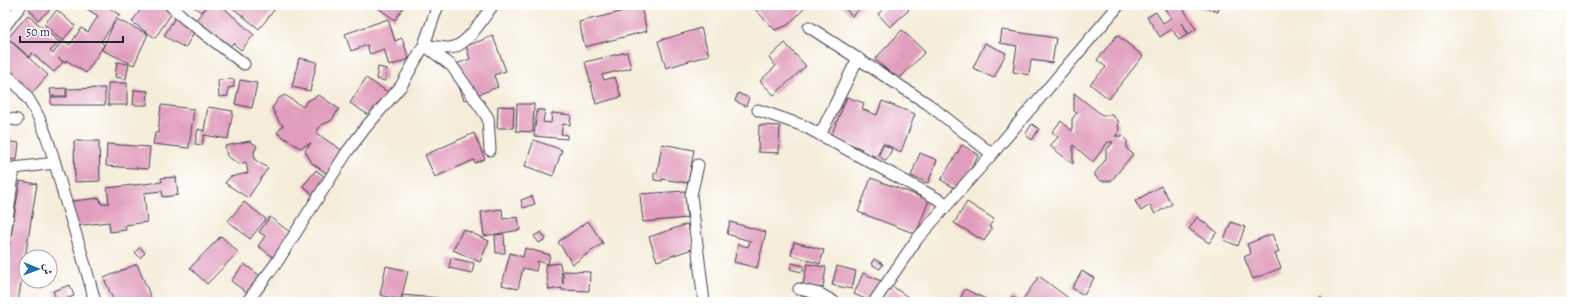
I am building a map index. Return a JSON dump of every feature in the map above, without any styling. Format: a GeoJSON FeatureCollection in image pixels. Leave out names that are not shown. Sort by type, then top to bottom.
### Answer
{"type":"FeatureCollection","features":[{"type":"Feature","properties":{"kind":"street"},"geometry":{"type":"LineString","coordinates":[[5,26],[21,5]]}},
{"type":"Feature","properties":{"kind":"street"},"geometry":{"type":"LineString","coordinates":[[170,5],[184,18],[244,64]]}},
{"type":"Feature","properties":{"kind":"street"},"geometry":{"type":"LineString","coordinates":[[247,302],[277,262],[366,126],[400,86],[424,45],[438,5]]}},
{"type":"Feature","properties":{"kind":"street"},"geometry":{"type":"LineString","coordinates":[[424,45],[449,48],[460,44],[472,34],[493,5]]}},
{"type":"Feature","properties":{"kind":"street"},"geometry":{"type":"LineString","coordinates":[[874,302],[917,239],[992,154],[1119,5]]}},
{"type":"Feature","properties":{"kind":"street"},"geometry":{"type":"LineString","coordinates":[[809,27],[928,104],[992,154]]}},
{"type":"Feature","properties":{"kind":"street"},"geometry":{"type":"LineString","coordinates":[[424,45],[452,66],[488,118],[490,150]]}},
{"type":"Feature","properties":{"kind":"street"},"geometry":{"type":"LineString","coordinates":[[820,135],[858,58]]}},
{"type":"Feature","properties":{"kind":"street"},"geometry":{"type":"LineString","coordinates":[[5,74],[24,92],[44,129],[84,260],[95,302]]}},
{"type":"Feature","properties":{"kind":"street"},"geometry":{"type":"LineString","coordinates":[[758,110],[804,126],[948,204]]}},
{"type":"Feature","properties":{"kind":"street"},"geometry":{"type":"LineString","coordinates":[[5,118],[17,120]]}},
{"type":"Feature","properties":{"kind":"street"},"geometry":{"type":"LineString","coordinates":[[5,235],[14,168],[55,164]]}},
{"type":"Feature","properties":{"kind":"street"},"geometry":{"type":"LineString","coordinates":[[698,165],[691,195],[704,302]]}},
{"type":"Feature","properties":{"kind":"street"},"geometry":{"type":"LineString","coordinates":[[799,289],[820,294],[834,302]]}},
{"type":"Feature","properties":{"kind":"building"},"geometry":{"type":"Polygon","coordinates":[[[33,5],[49,5],[52,8],[38,20],[29,9],[33,5]]]}},
{"type":"Feature","properties":{"kind":"building"},"geometry":{"type":"Polygon","coordinates":[[[81,5],[105,5],[120,15],[116,19],[148,34],[134,65],[102,50],[115,21],[101,42],[104,45],[86,73],[66,60],[65,63],[58,58],[63,62],[54,72],[32,53],[29,57],[8,38],[28,15],[59,42],[50,51],[53,54],[62,41],[44,24],[57,10],[75,26],[63,40],[70,45],[81,28],[88,32],[98,16],[81,5]]]}},
{"type":"Feature","properties":{"kind":"building"},"geometry":{"type":"Polygon","coordinates":[[[141,5],[160,5],[172,13],[155,38],[132,22],[143,6],[141,5]]]}},
{"type":"Feature","properties":{"kind":"building"},"geometry":{"type":"Polygon","coordinates":[[[192,5],[207,5],[201,12],[192,5]]]}},
{"type":"Feature","properties":{"kind":"building"},"geometry":{"type":"Polygon","coordinates":[[[209,5],[221,5],[254,35],[241,50],[233,43],[228,48],[196,20],[209,5]]]}},
{"type":"Feature","properties":{"kind":"building"},"geometry":{"type":"Polygon","coordinates":[[[229,5],[278,5],[259,29],[229,5]]]}},
{"type":"Feature","properties":{"kind":"building"},"geometry":{"type":"Polygon","coordinates":[[[374,5],[405,5],[395,20],[374,5]]]}},
{"type":"Feature","properties":{"kind":"building"},"geometry":{"type":"Polygon","coordinates":[[[751,5],[808,5],[788,25],[775,30],[751,5]]]}},
{"type":"Feature","properties":{"kind":"building"},"geometry":{"type":"Polygon","coordinates":[[[842,5],[864,5],[852,16],[842,5]]]}},
{"type":"Feature","properties":{"kind":"building"},"geometry":{"type":"Polygon","coordinates":[[[888,5],[904,5],[909,10],[890,27],[878,14],[888,5]]]}},
{"type":"Feature","properties":{"kind":"building"},"geometry":{"type":"Polygon","coordinates":[[[1181,5],[1196,29],[1189,34],[1182,23],[1188,34],[1179,40],[1172,29],[1160,37],[1147,17],[1156,12],[1163,23],[1171,18],[1163,6],[1181,5]]]}},
{"type":"Feature","properties":{"kind":"building"},"geometry":{"type":"Polygon","coordinates":[[[1196,5],[1220,5],[1218,12],[1196,5]]]}},
{"type":"Feature","properties":{"kind":"building"},"geometry":{"type":"Polygon","coordinates":[[[641,7],[647,31],[585,47],[579,22],[641,7]]]}},
{"type":"Feature","properties":{"kind":"building"},"geometry":{"type":"Polygon","coordinates":[[[176,16],[197,28],[185,48],[164,36],[176,16]]]}},
{"type":"Feature","properties":{"kind":"building"},"geometry":{"type":"Polygon","coordinates":[[[388,19],[395,41],[402,38],[409,59],[389,66],[384,49],[370,54],[367,45],[351,51],[345,34],[388,19]]]}},
{"type":"Feature","properties":{"kind":"building"},"geometry":{"type":"Polygon","coordinates":[[[701,28],[709,55],[666,68],[658,41],[701,28]]]}},
{"type":"Feature","properties":{"kind":"building"},"geometry":{"type":"Polygon","coordinates":[[[902,30],[925,52],[898,80],[875,59],[902,30]]]}},
{"type":"Feature","properties":{"kind":"building"},"geometry":{"type":"Polygon","coordinates":[[[1002,30],[1056,38],[1052,63],[1031,60],[1029,75],[1013,72],[1017,46],[1000,43],[1002,30]]]}},
{"type":"Feature","properties":{"kind":"building"},"geometry":{"type":"Polygon","coordinates":[[[1117,35],[1143,56],[1109,99],[1090,84],[1106,67],[1097,60],[1117,35]]]}},
{"type":"Feature","properties":{"kind":"building"},"geometry":{"type":"Polygon","coordinates":[[[493,36],[506,71],[494,75],[498,87],[464,100],[451,66],[470,59],[466,46],[493,36]]]}},
{"type":"Feature","properties":{"kind":"building"},"geometry":{"type":"Polygon","coordinates":[[[8,39],[48,75],[32,93],[5,68],[5,43],[8,39]]]}},
{"type":"Feature","properties":{"kind":"building"},"geometry":{"type":"Polygon","coordinates":[[[785,43],[806,66],[774,95],[760,81],[776,66],[769,58],[785,43]]]}},
{"type":"Feature","properties":{"kind":"building"},"geometry":{"type":"Polygon","coordinates":[[[985,43],[1006,53],[994,78],[973,68],[985,43]]]}},
{"type":"Feature","properties":{"kind":"building"},"geometry":{"type":"Polygon","coordinates":[[[627,52],[631,68],[602,75],[604,80],[615,77],[621,97],[596,104],[585,62],[627,52]]]}},
{"type":"Feature","properties":{"kind":"building"},"geometry":{"type":"Polygon","coordinates":[[[299,58],[317,62],[310,91],[292,87],[299,58]]]}},
{"type":"Feature","properties":{"kind":"building"},"geometry":{"type":"Polygon","coordinates":[[[117,62],[129,64],[126,79],[115,77],[117,62]]]}},
{"type":"Feature","properties":{"kind":"building"},"geometry":{"type":"Polygon","coordinates":[[[378,67],[387,69],[385,81],[376,79],[378,67]]]}},
{"type":"Feature","properties":{"kind":"building"},"geometry":{"type":"Polygon","coordinates":[[[366,78],[391,94],[375,119],[350,103],[366,78]]]}},
{"type":"Feature","properties":{"kind":"building"},"geometry":{"type":"Polygon","coordinates":[[[234,79],[234,87],[228,88],[228,96],[219,97],[218,80],[234,79]]]}},
{"type":"Feature","properties":{"kind":"building"},"geometry":{"type":"Polygon","coordinates":[[[240,80],[257,83],[252,108],[235,104],[240,80]]]}},
{"type":"Feature","properties":{"kind":"building"},"geometry":{"type":"Polygon","coordinates":[[[108,83],[127,83],[127,105],[108,105],[108,83]]]}},
{"type":"Feature","properties":{"kind":"building"},"geometry":{"type":"Polygon","coordinates":[[[66,88],[66,96],[51,96],[50,89],[66,88]]]}},
{"type":"Feature","properties":{"kind":"building"},"geometry":{"type":"Polygon","coordinates":[[[105,88],[105,105],[51,105],[51,97],[67,97],[67,89],[105,88]]]}},
{"type":"Feature","properties":{"kind":"building"},"geometry":{"type":"Polygon","coordinates":[[[134,90],[148,91],[147,105],[133,105],[134,90]]]}},
{"type":"Feature","properties":{"kind":"building"},"geometry":{"type":"Polygon","coordinates":[[[738,93],[749,98],[746,106],[735,101],[738,93]]]}},
{"type":"Feature","properties":{"kind":"building"},"geometry":{"type":"Polygon","coordinates":[[[1074,93],[1102,115],[1112,115],[1118,120],[1119,132],[1115,136],[1122,136],[1127,141],[1127,149],[1133,154],[1111,181],[1101,181],[1095,176],[1095,173],[1106,159],[1106,151],[1113,142],[1108,142],[1093,162],[1073,145],[1073,164],[1050,146],[1058,137],[1052,132],[1061,121],[1072,131],[1072,119],[1077,113],[1074,111],[1074,93]]]}},
{"type":"Feature","properties":{"kind":"building"},"geometry":{"type":"Polygon","coordinates":[[[285,95],[303,107],[307,101],[319,95],[339,109],[331,121],[321,125],[316,133],[346,153],[335,168],[326,173],[312,163],[305,151],[311,143],[300,148],[277,133],[283,125],[279,122],[272,108],[279,98],[285,95]]]}},
{"type":"Feature","properties":{"kind":"building"},"geometry":{"type":"Polygon","coordinates":[[[847,97],[864,103],[862,109],[877,115],[882,101],[915,114],[901,152],[883,143],[877,157],[831,136],[847,97]]]}},
{"type":"Feature","properties":{"kind":"building"},"geometry":{"type":"Polygon","coordinates":[[[517,104],[534,104],[533,132],[516,131],[517,104]]]}},
{"type":"Feature","properties":{"kind":"building"},"geometry":{"type":"Polygon","coordinates":[[[161,105],[194,109],[189,148],[153,144],[155,133],[158,133],[161,105]]]}},
{"type":"Feature","properties":{"kind":"building"},"geometry":{"type":"Polygon","coordinates":[[[498,106],[514,107],[513,128],[497,128],[498,106]]]}},
{"type":"Feature","properties":{"kind":"building"},"geometry":{"type":"Polygon","coordinates":[[[208,107],[233,111],[228,139],[204,135],[202,145],[195,144],[198,129],[204,131],[208,107]]]}},
{"type":"Feature","properties":{"kind":"building"},"geometry":{"type":"Polygon","coordinates":[[[537,110],[545,110],[543,122],[551,123],[552,113],[571,115],[570,125],[563,124],[561,134],[567,135],[567,139],[534,136],[537,110]]]}},
{"type":"Feature","properties":{"kind":"building"},"geometry":{"type":"Polygon","coordinates":[[[1032,124],[1039,129],[1032,140],[1025,135],[1032,124]]]}},
{"type":"Feature","properties":{"kind":"building"},"geometry":{"type":"Polygon","coordinates":[[[759,125],[780,126],[779,153],[758,152],[759,125]]]}},
{"type":"Feature","properties":{"kind":"building"},"geometry":{"type":"Polygon","coordinates":[[[474,133],[485,159],[475,163],[474,160],[435,177],[425,155],[474,133]]]}},
{"type":"Feature","properties":{"kind":"building"},"geometry":{"type":"Polygon","coordinates":[[[534,140],[562,150],[553,176],[525,166],[534,140]]]}},
{"type":"Feature","properties":{"kind":"building"},"geometry":{"type":"Polygon","coordinates":[[[5,141],[19,143],[17,160],[5,159],[5,141]]]}},
{"type":"Feature","properties":{"kind":"building"},"geometry":{"type":"Polygon","coordinates":[[[74,141],[99,141],[100,181],[75,182],[74,141]]]}},
{"type":"Feature","properties":{"kind":"building"},"geometry":{"type":"Polygon","coordinates":[[[250,141],[257,146],[254,152],[255,160],[268,168],[248,198],[225,183],[230,177],[248,173],[246,162],[239,164],[227,156],[225,146],[250,141]]]}},
{"type":"Feature","properties":{"kind":"building"},"geometry":{"type":"Polygon","coordinates":[[[107,144],[150,147],[148,169],[106,166],[107,144]]]}},
{"type":"Feature","properties":{"kind":"building"},"geometry":{"type":"Polygon","coordinates":[[[662,144],[694,150],[688,183],[662,179],[662,181],[654,180],[654,173],[657,173],[662,144]]]}},
{"type":"Feature","properties":{"kind":"building"},"geometry":{"type":"Polygon","coordinates":[[[884,145],[892,149],[886,161],[878,156],[884,145]]]}},
{"type":"Feature","properties":{"kind":"building"},"geometry":{"type":"Polygon","coordinates":[[[962,145],[979,155],[958,190],[941,180],[962,145]]]}},
{"type":"Feature","properties":{"kind":"building"},"geometry":{"type":"Polygon","coordinates":[[[920,153],[937,160],[928,183],[911,176],[920,153]]]}},
{"type":"Feature","properties":{"kind":"building"},"geometry":{"type":"Polygon","coordinates":[[[316,170],[332,182],[318,199],[303,186],[316,170]]]}},
{"type":"Feature","properties":{"kind":"building"},"geometry":{"type":"Polygon","coordinates":[[[176,177],[178,195],[163,197],[162,191],[144,193],[147,222],[125,225],[126,230],[110,232],[109,222],[75,226],[72,201],[100,198],[101,204],[109,203],[107,188],[162,182],[161,178],[176,177]]]}},
{"type":"Feature","properties":{"kind":"building"},"geometry":{"type":"Polygon","coordinates":[[[871,178],[929,200],[916,234],[858,212],[871,178]]]}},
{"type":"Feature","properties":{"kind":"building"},"geometry":{"type":"Polygon","coordinates":[[[20,181],[37,184],[27,249],[18,249],[18,289],[20,289],[18,302],[5,302],[5,273],[20,181]]]}},
{"type":"Feature","properties":{"kind":"building"},"geometry":{"type":"Polygon","coordinates":[[[1161,186],[1172,204],[1155,214],[1150,205],[1141,211],[1135,201],[1161,186]]]}},
{"type":"Feature","properties":{"kind":"building"},"geometry":{"type":"Polygon","coordinates":[[[685,191],[687,218],[643,222],[640,194],[685,191]]]}},
{"type":"Feature","properties":{"kind":"building"},"geometry":{"type":"Polygon","coordinates":[[[532,196],[535,204],[523,208],[521,200],[532,196]]]}},
{"type":"Feature","properties":{"kind":"building"},"geometry":{"type":"Polygon","coordinates":[[[244,202],[266,219],[250,239],[228,221],[244,202]]]}},
{"type":"Feature","properties":{"kind":"building"},"geometry":{"type":"Polygon","coordinates":[[[967,202],[994,219],[989,227],[992,228],[984,241],[954,223],[967,202]]]}},
{"type":"Feature","properties":{"kind":"building"},"geometry":{"type":"Polygon","coordinates":[[[502,209],[503,219],[518,217],[520,230],[484,236],[481,212],[502,209]]]}},
{"type":"Feature","properties":{"kind":"building"},"geometry":{"type":"Polygon","coordinates":[[[270,217],[295,236],[277,260],[258,246],[265,236],[259,232],[270,217]]]}},
{"type":"Feature","properties":{"kind":"building"},"geometry":{"type":"Polygon","coordinates":[[[1197,217],[1217,232],[1209,243],[1189,229],[1197,217]]]}},
{"type":"Feature","properties":{"kind":"building"},"geometry":{"type":"Polygon","coordinates":[[[588,221],[603,243],[573,264],[558,242],[588,221]]]}},
{"type":"Feature","properties":{"kind":"building"},"geometry":{"type":"Polygon","coordinates":[[[730,222],[766,232],[757,268],[734,262],[738,244],[748,247],[750,241],[727,234],[730,222]]]}},
{"type":"Feature","properties":{"kind":"building"},"geometry":{"type":"Polygon","coordinates":[[[1231,222],[1245,227],[1238,246],[1224,240],[1231,222]]]}},
{"type":"Feature","properties":{"kind":"building"},"geometry":{"type":"Polygon","coordinates":[[[687,224],[695,248],[657,261],[649,237],[687,224]]]}},
{"type":"Feature","properties":{"kind":"building"},"geometry":{"type":"Polygon","coordinates":[[[463,229],[489,241],[480,262],[453,250],[463,229]]]}},
{"type":"Feature","properties":{"kind":"building"},"geometry":{"type":"Polygon","coordinates":[[[541,232],[546,239],[539,243],[534,236],[541,232]]]}},
{"type":"Feature","properties":{"kind":"building"},"geometry":{"type":"Polygon","coordinates":[[[504,234],[505,253],[496,253],[495,235],[504,234]]]}},
{"type":"Feature","properties":{"kind":"building"},"geometry":{"type":"Polygon","coordinates":[[[1272,234],[1279,252],[1275,254],[1281,268],[1253,279],[1244,257],[1251,254],[1247,244],[1272,234]]]}},
{"type":"Feature","properties":{"kind":"building"},"geometry":{"type":"Polygon","coordinates":[[[221,236],[238,252],[207,284],[190,268],[221,236]]]}},
{"type":"Feature","properties":{"kind":"building"},"geometry":{"type":"Polygon","coordinates":[[[794,242],[824,250],[820,264],[791,255],[794,242]]]}},
{"type":"Feature","properties":{"kind":"building"},"geometry":{"type":"Polygon","coordinates":[[[140,247],[145,253],[140,258],[135,252],[140,247]]]}},
{"type":"Feature","properties":{"kind":"building"},"geometry":{"type":"Polygon","coordinates":[[[525,248],[550,255],[548,264],[538,261],[536,271],[523,268],[518,289],[502,285],[510,253],[523,257],[525,248]]]}},
{"type":"Feature","properties":{"kind":"building"},"geometry":{"type":"Polygon","coordinates":[[[451,258],[474,263],[472,273],[449,268],[451,258]]]}},
{"type":"Feature","properties":{"kind":"building"},"geometry":{"type":"Polygon","coordinates":[[[874,259],[883,264],[880,269],[871,264],[874,259]]]}},
{"type":"Feature","properties":{"kind":"building"},"geometry":{"type":"Polygon","coordinates":[[[560,263],[563,284],[563,271],[590,272],[589,291],[562,290],[562,288],[549,290],[545,265],[560,263]]]}},
{"type":"Feature","properties":{"kind":"building"},"geometry":{"type":"Polygon","coordinates":[[[792,263],[804,266],[802,272],[790,269],[792,263]]]}},
{"type":"Feature","properties":{"kind":"building"},"geometry":{"type":"Polygon","coordinates":[[[137,264],[153,302],[114,302],[104,278],[137,264]]]}},
{"type":"Feature","properties":{"kind":"building"},"geometry":{"type":"Polygon","coordinates":[[[244,264],[262,277],[250,295],[231,281],[244,264]]]}},
{"type":"Feature","properties":{"kind":"building"},"geometry":{"type":"Polygon","coordinates":[[[807,264],[826,267],[823,288],[803,285],[807,264]]]}},
{"type":"Feature","properties":{"kind":"building"},"geometry":{"type":"Polygon","coordinates":[[[386,266],[408,271],[401,300],[380,295],[386,266]]]}},
{"type":"Feature","properties":{"kind":"building"},"geometry":{"type":"Polygon","coordinates":[[[837,266],[856,271],[852,289],[832,285],[837,266]]]}},
{"type":"Feature","properties":{"kind":"building"},"geometry":{"type":"Polygon","coordinates":[[[1082,271],[1094,278],[1084,295],[1072,288],[1082,271]]]}},
{"type":"Feature","properties":{"kind":"building"},"geometry":{"type":"Polygon","coordinates":[[[863,273],[881,281],[872,302],[854,294],[863,273]]]}},
{"type":"Feature","properties":{"kind":"building"},"geometry":{"type":"Polygon","coordinates":[[[1039,276],[1071,300],[1069,302],[1021,302],[1039,276]]]}},
{"type":"Feature","properties":{"kind":"building"},"geometry":{"type":"Polygon","coordinates":[[[70,285],[74,296],[57,302],[53,291],[70,285]]]}},
{"type":"Feature","properties":{"kind":"building"},"geometry":{"type":"Polygon","coordinates":[[[892,286],[915,302],[881,302],[892,286]]]}},
{"type":"Feature","properties":{"kind":"building"},"geometry":{"type":"Polygon","coordinates":[[[965,289],[992,302],[958,302],[965,289]]]}},
{"type":"Feature","properties":{"kind":"building"},"geometry":{"type":"Polygon","coordinates":[[[402,295],[469,301],[469,302],[402,302],[402,295]]]}},
{"type":"Feature","properties":{"kind":"building"},"geometry":{"type":"Polygon","coordinates":[[[1012,296],[1021,302],[1008,302],[1012,296]]]}},
{"type":"Feature","properties":{"kind":"building"},"geometry":{"type":"Polygon","coordinates":[[[1321,296],[1324,302],[1306,302],[1321,296]]]}}]}
